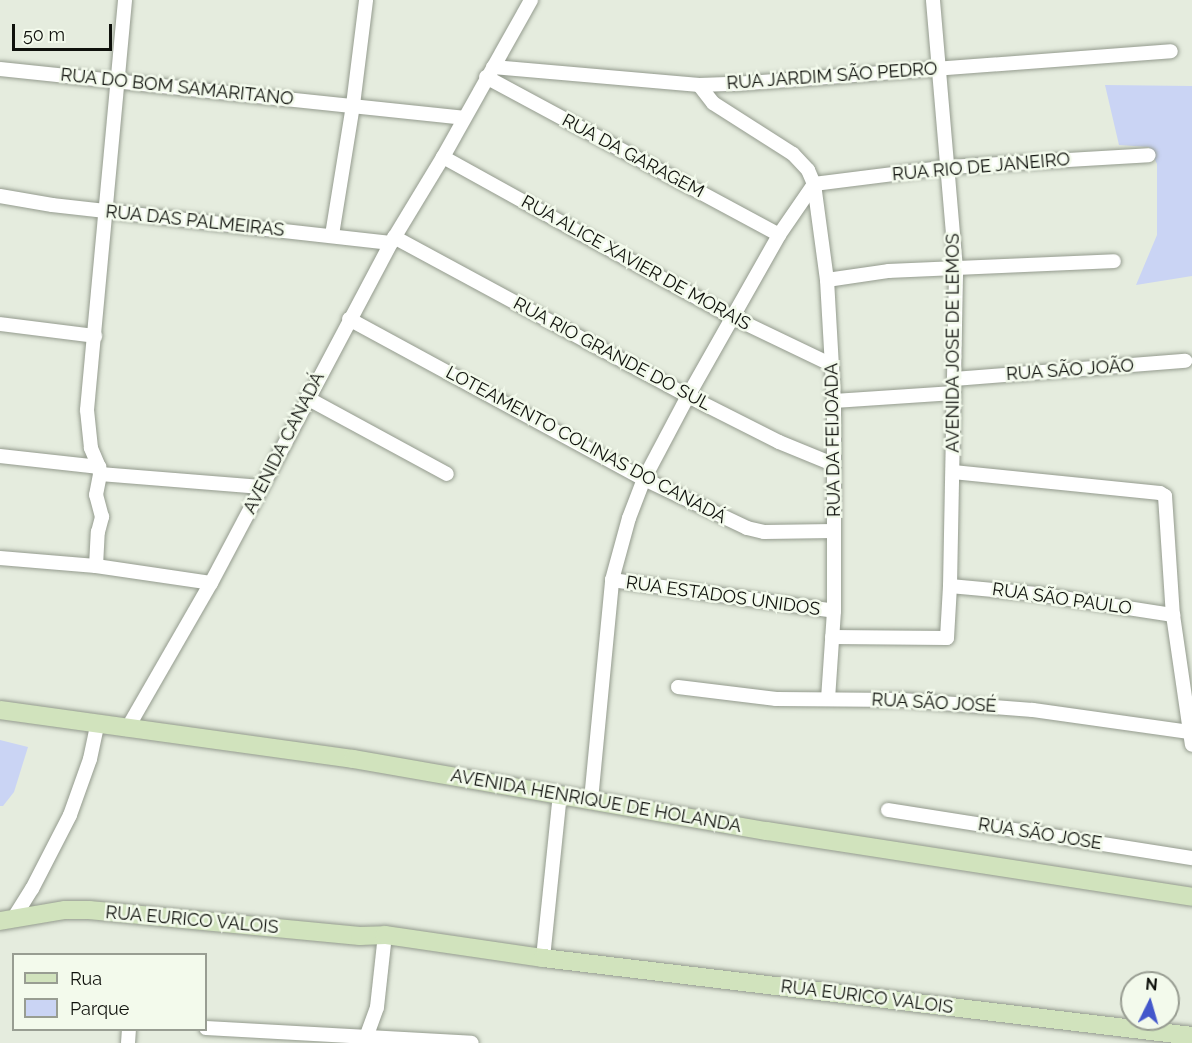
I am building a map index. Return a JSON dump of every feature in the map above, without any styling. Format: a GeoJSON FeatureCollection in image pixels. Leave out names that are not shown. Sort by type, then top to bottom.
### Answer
{"type":"FeatureCollection","features":[{"type":"Feature","properties":{"kind":"main road","name":"AVENIDA HENRIQUE DE HOLANDA"},"geometry":{"type":"LineString","coordinates":[[0,711],[353,759],[1034,874],[1192,897]]}},
{"type":"Feature","properties":{"kind":"main road","name":"RUA EURICO VALOIS"},"geometry":{"type":"LineString","coordinates":[[7,920],[65,910],[89,910],[360,936],[385,935],[543,958],[1192,1036]]}},
{"type":"Feature","properties":{"kind":"street"},"geometry":{"type":"LineString","coordinates":[[96,566],[98,532],[102,517],[96,495],[100,471],[91,448],[87,410],[125,0]]}},
{"type":"Feature","properties":{"kind":"street"},"geometry":{"type":"LineString","coordinates":[[332,235],[353,105],[366,0]]}},
{"type":"Feature","properties":{"kind":"street","name":"AVENIDA CANADÁ"},"geometry":{"type":"LineString","coordinates":[[127,729],[212,583],[307,398],[392,240],[443,157],[531,0]]}},
{"type":"Feature","properties":{"kind":"street","name":"AVENIDA JOSE DE LEMOS"},"geometry":{"type":"LineString","coordinates":[[832,637],[947,638],[953,472],[956,269],[933,0]]}},
{"type":"Feature","properties":{"kind":"street","name":"RUA JARDIM SÃO PEDRO"},"geometry":{"type":"LineString","coordinates":[[490,72],[699,85],[735,84],[1171,51]]}},
{"type":"Feature","properties":{"kind":"street","name":"RUA DO BOM SAMARITANO"},"geometry":{"type":"LineString","coordinates":[[0,69],[118,83],[353,105]]}},
{"type":"Feature","properties":{"kind":"street","name":"RUA DA GARAGEM"},"geometry":{"type":"LineString","coordinates":[[490,72],[779,235]]}},
{"type":"Feature","properties":{"kind":"street"},"geometry":{"type":"LineString","coordinates":[[591,800],[612,580],[618,550],[644,479],[688,396],[779,235],[814,184],[808,170],[793,154],[713,104],[699,85]]}},
{"type":"Feature","properties":{"kind":"street"},"geometry":{"type":"LineString","coordinates":[[353,105],[463,118]]}},
{"type":"Feature","properties":{"kind":"street","name":"RUA RIO DE JANEIRO"},"geometry":{"type":"LineString","coordinates":[[814,184],[949,167],[1149,155]]}},
{"type":"Feature","properties":{"kind":"street","name":"RUA ALICE XAVIER DE MORAIS"},"geometry":{"type":"LineString","coordinates":[[443,157],[732,317],[832,365]]}},
{"type":"Feature","properties":{"kind":"street","name":"RUA DA FEIJOADA"},"geometry":{"type":"LineString","coordinates":[[814,184],[827,280],[834,401],[834,611],[828,698]]}},
{"type":"Feature","properties":{"kind":"street","name":"RUA DAS PALMEIRAS"},"geometry":{"type":"LineString","coordinates":[[0,196],[105,211],[392,240]]}},
{"type":"Feature","properties":{"kind":"street","name":"RUA RIO GRANDE DO SUL"},"geometry":{"type":"LineString","coordinates":[[392,240],[688,396],[779,442],[833,464]]}},
{"type":"Feature","properties":{"kind":"street"},"geometry":{"type":"LineString","coordinates":[[827,280],[889,271],[1114,261]]}},
{"type":"Feature","properties":{"kind":"street","name":"LOTEAMENTO COLINAS DO CANADÁ"},"geometry":{"type":"LineString","coordinates":[[349,319],[644,479],[747,528],[764,532],[834,531]]}},
{"type":"Feature","properties":{"kind":"street"},"geometry":{"type":"LineString","coordinates":[[0,324],[95,336]]}},
{"type":"Feature","properties":{"kind":"street","name":"RUA SÃO JOÃO"},"geometry":{"type":"LineString","coordinates":[[834,401],[1185,361]]}},
{"type":"Feature","properties":{"kind":"street"},"geometry":{"type":"LineString","coordinates":[[307,398],[447,474]]}},
{"type":"Feature","properties":{"kind":"street"},"geometry":{"type":"LineString","coordinates":[[0,456],[100,471],[261,487]]}},
{"type":"Feature","properties":{"kind":"street"},"geometry":{"type":"LineString","coordinates":[[953,472],[1160,493],[1166,497],[1173,615],[1191,739]]}},
{"type":"Feature","properties":{"kind":"street"},"geometry":{"type":"LineString","coordinates":[[0,558],[96,566],[212,583]]}},
{"type":"Feature","properties":{"kind":"street","name":"RUA ESTADOS UNIDOS"},"geometry":{"type":"LineString","coordinates":[[612,580],[834,611]]}},
{"type":"Feature","properties":{"kind":"street","name":"RUA SÃO PAULO"},"geometry":{"type":"LineString","coordinates":[[950,586],[1037,594],[1173,615]]}},
{"type":"Feature","properties":{"kind":"street","name":"RUA SÃO JOSÉ"},"geometry":{"type":"LineString","coordinates":[[678,687],[776,699],[903,700],[1033,710],[1191,739]]}},
{"type":"Feature","properties":{"kind":"street"},"geometry":{"type":"LineString","coordinates":[[7,920],[32,889],[70,815],[90,759],[97,725]]}},
{"type":"Feature","properties":{"kind":"street"},"geometry":{"type":"LineString","coordinates":[[543,958],[560,794]]}},
{"type":"Feature","properties":{"kind":"street","name":"RUA SÃO JOSE"},"geometry":{"type":"LineString","coordinates":[[888,810],[1192,858]]}},
{"type":"Feature","properties":{"kind":"street"},"geometry":{"type":"LineString","coordinates":[[366,1040],[377,1007],[385,935]]}},
{"type":"Feature","properties":{"kind":"street"},"geometry":{"type":"LineString","coordinates":[[206,1043],[208,1028],[309,1039],[471,1043]]}},
{"type":"Feature","properties":{"kind":"green space"},"geometry":{"type":"Polygon","coordinates":[[[1105,85],[1192,86],[1192,276],[1136,285],[1157,235],[1157,164],[1149,147],[1119,145],[1105,85]]]}},
{"type":"Feature","properties":{"kind":"green space"},"geometry":{"type":"Polygon","coordinates":[[[0,740],[28,747],[14,792],[3,806],[0,806],[0,740]]]}}]}
